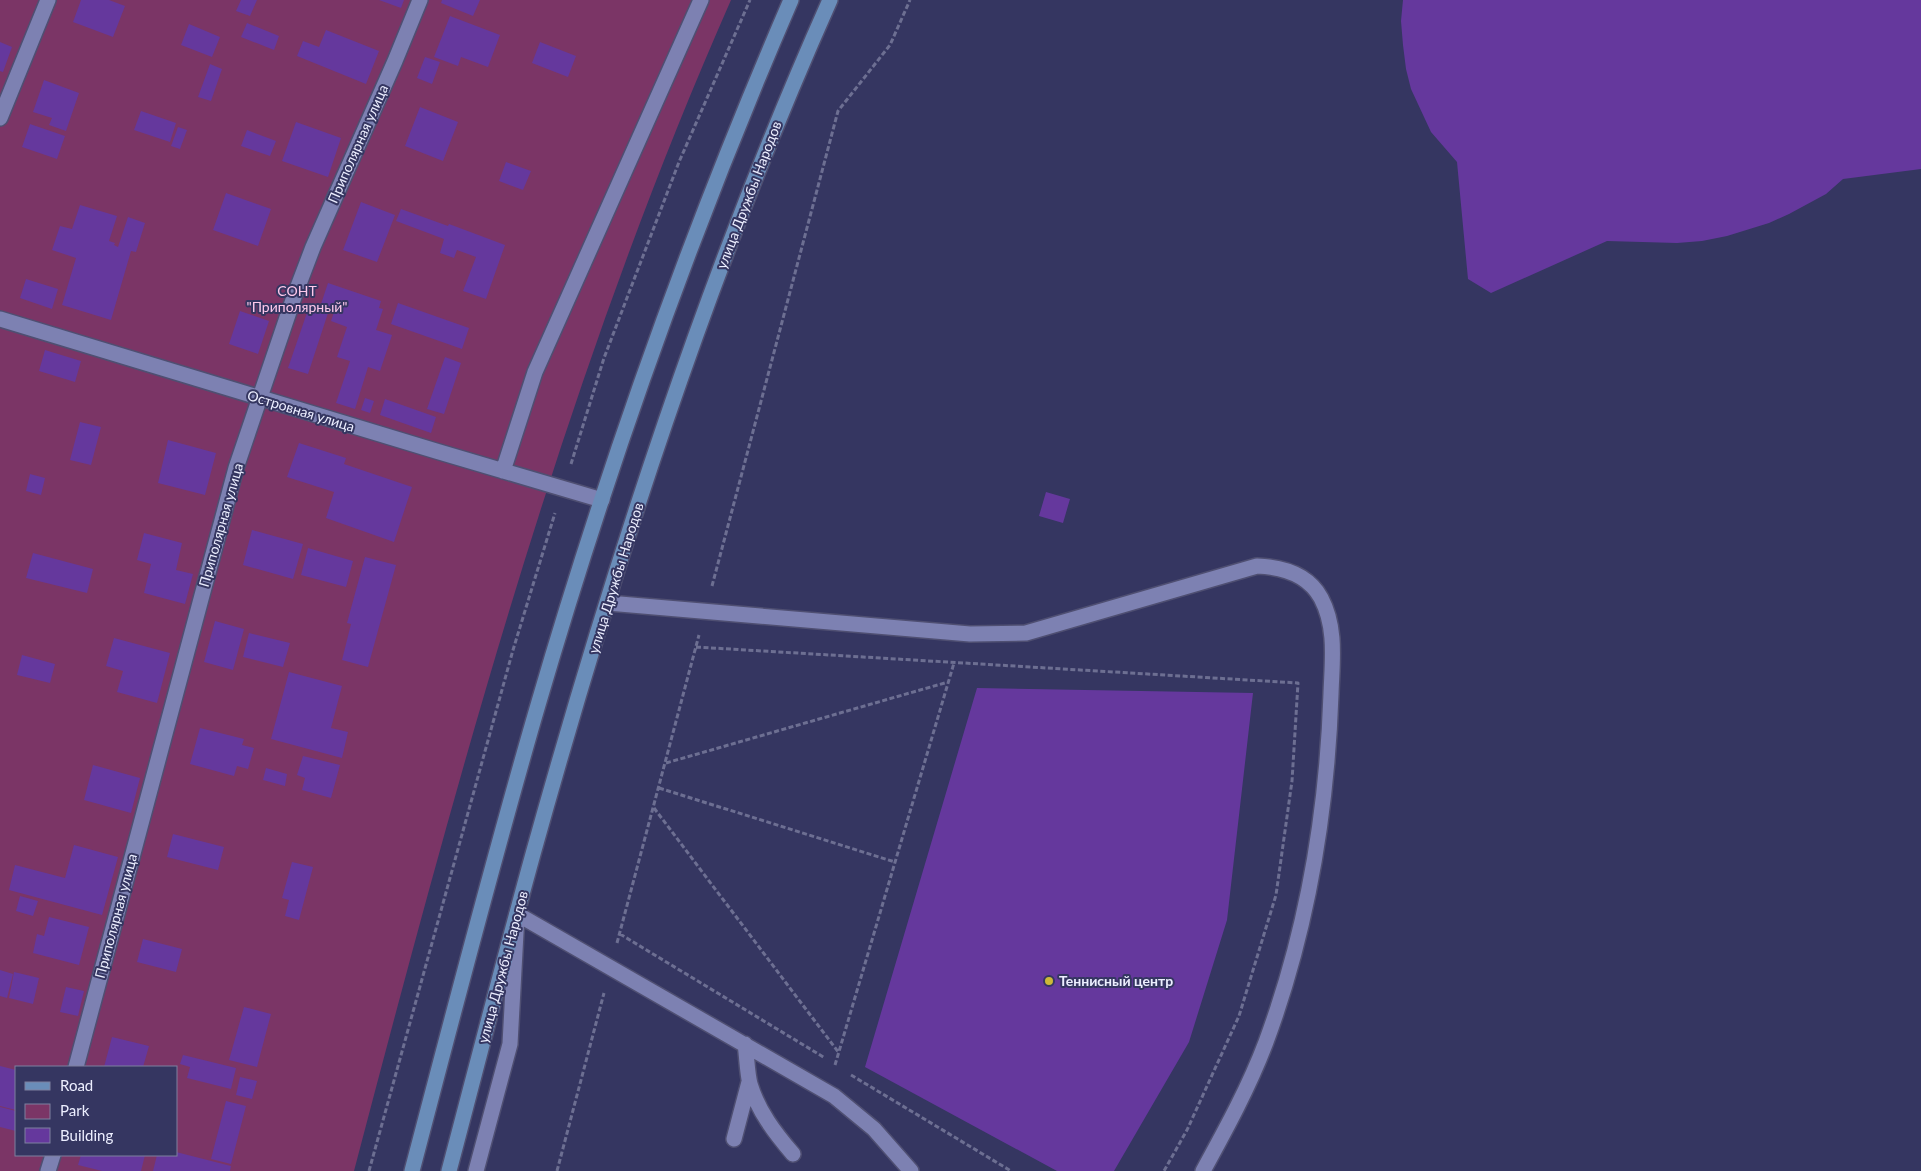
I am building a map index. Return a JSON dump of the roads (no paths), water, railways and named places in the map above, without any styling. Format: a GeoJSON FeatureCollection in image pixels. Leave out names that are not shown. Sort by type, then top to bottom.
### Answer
{"type":"FeatureCollection","features":[{"type":"Feature","properties":{"kind":"main road"},"geometry":{"type":"LineString","coordinates":[[412,1171],[498,845],[539,702],[602,500],[670,302],[721,170],[791,0]]}},
{"type":"Feature","properties":{"kind":"main road","name":"улица Дружбы Народов"},"geometry":{"type":"LineString","coordinates":[[449,1171],[517,914],[571,724],[663,427],[703,314],[750,192],[799,68],[830,0]]}},
{"type":"Feature","properties":{"kind":"lane"},"geometry":{"type":"LineString","coordinates":[[0,118],[48,0]]}},
{"type":"Feature","properties":{"kind":"lane","name":"Приполярная улица"},"geometry":{"type":"LineString","coordinates":[[76,1066],[231,487],[313,247],[420,0]]}},
{"type":"Feature","properties":{"kind":"lane"},"geometry":{"type":"LineString","coordinates":[[503,470],[535,372],[700,0]]}},
{"type":"Feature","properties":{"kind":"lane","name":"Островная улица"},"geometry":{"type":"LineString","coordinates":[[0,319],[602,500]]}},
{"type":"Feature","properties":{"kind":"lane"},"geometry":{"type":"LineString","coordinates":[[608,603],[970,634],[1026,633],[1257,566],[1278,567],[1309,582],[1320,596],[1328,614],[1333,636],[1329,738],[1313,869],[1282,995],[1265,1044],[1236,1111],[1203,1171]]}},
{"type":"Feature","properties":{"kind":"lane"},"geometry":{"type":"LineString","coordinates":[[476,1171],[510,1044],[517,914],[834,1096],[874,1129],[911,1171]]}},
{"type":"Feature","properties":{"kind":"lane"},"geometry":{"type":"LineString","coordinates":[[745,1044],[750,1082],[759,1108],[777,1136],[793,1154]]}},
{"type":"Feature","properties":{"kind":"lane"},"geometry":{"type":"LineString","coordinates":[[734,1139],[750,1082]]}},
{"type":"Feature","properties":{"kind":"lane"},"geometry":{"type":"LineString","coordinates":[[48,1171],[53,1156]]}},
{"type":"Feature","properties":{"kind":"place","name":"Теннисный центр"},"geometry":{"type":"Point","coordinates":[1049,981]}},
{"type":"Feature","properties":{"kind":"park label","name":"СОНТ \"Приполярный\""},"geometry":{"type":"Point","coordinates":[297,300]}}]}
